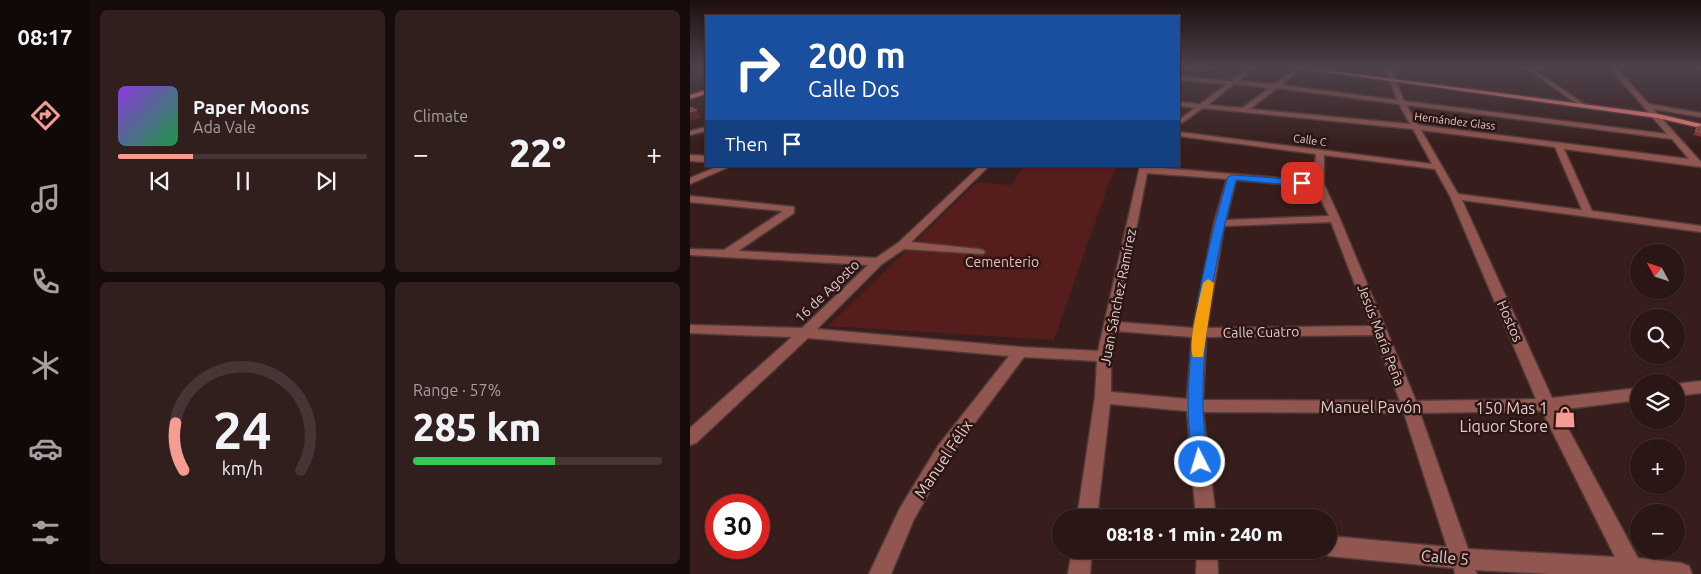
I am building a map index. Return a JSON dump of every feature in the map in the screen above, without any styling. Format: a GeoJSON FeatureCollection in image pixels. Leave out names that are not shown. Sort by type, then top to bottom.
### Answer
{"type":"FeatureCollection","features":[{"type":"Feature","properties":{"kind":"main road"},"geometry":{"type":"LineString","coordinates":[[1495,94],[1658,116],[1701,126]]}},
{"type":"Feature","properties":{"kind":"street"},"geometry":{"type":"LineString","coordinates":[[1180,122],[1216,94]]}},
{"type":"Feature","properties":{"kind":"street"},"geometry":{"type":"LineString","coordinates":[[1244,110],[1264,94]]}},
{"type":"Feature","properties":{"kind":"street"},"geometry":{"type":"LineString","coordinates":[[1336,94],[1673,137]]}},
{"type":"Feature","properties":{"kind":"street","name":"Hostos"},"geometry":{"type":"LineString","coordinates":[[1398,94],[1414,127],[1455,196],[1547,405],[1634,571]]}},
{"type":"Feature","properties":{"kind":"street"},"geometry":{"type":"LineString","coordinates":[[1566,94],[1584,106]]}},
{"type":"Feature","properties":{"kind":"street"},"geometry":{"type":"LineString","coordinates":[[1637,94],[1699,165]]}},
{"type":"Feature","properties":{"kind":"street","name":"Hernández Glass"},"geometry":{"type":"LineString","coordinates":[[1180,104],[1414,127],[1699,165]]}},
{"type":"Feature","properties":{"kind":"street"},"geometry":{"type":"LineString","coordinates":[[1648,106],[1701,115]]}},
{"type":"Feature","properties":{"kind":"street"},"geometry":{"type":"LineString","coordinates":[[690,133],[705,129]]}},
{"type":"Feature","properties":{"kind":"street","name":"Calle C"},"geometry":{"type":"LineString","coordinates":[[1180,134],[1438,167]]}},
{"type":"Feature","properties":{"kind":"street"},"geometry":{"type":"LineString","coordinates":[[1558,145],[1588,213]]}},
{"type":"Feature","properties":{"kind":"street","name":"Jesús María Peña"},"geometry":{"type":"LineString","coordinates":[[1320,153],[1319,184],[1335,219],[1410,407],[1464,567]]}},
{"type":"Feature","properties":{"kind":"street"},"geometry":{"type":"LineString","coordinates":[[690,158],[705,159]]}},
{"type":"Feature","properties":{"kind":"street"},"geometry":{"type":"LineString","coordinates":[[690,182],[725,167]]}},
{"type":"Feature","properties":{"kind":"street","name":"16 de Agosto"},"geometry":{"type":"LineString","coordinates":[[690,438],[805,333],[878,262],[902,246],[984,167]]}},
{"type":"Feature","properties":{"kind":"street"},"geometry":{"type":"LineString","coordinates":[[1144,168],[1319,184]]}},
{"type":"Feature","properties":{"kind":"street","name":"Juan Sánchez Ramírez"},"geometry":{"type":"LineString","coordinates":[[1088,509],[1103,397],[1104,356],[1112,326],[1144,168]]}},
{"type":"Feature","properties":{"kind":"street"},"geometry":{"type":"LineString","coordinates":[[1205,509],[1195,406],[1199,333],[1220,223],[1232,177]]}},
{"type":"Feature","properties":{"kind":"street"},"geometry":{"type":"LineString","coordinates":[[1455,196],[1701,229]]}},
{"type":"Feature","properties":{"kind":"street"},"geometry":{"type":"LineString","coordinates":[[690,199],[790,209],[790,211],[725,255]]}},
{"type":"Feature","properties":{"kind":"street"},"geometry":{"type":"LineString","coordinates":[[1220,223],[1335,219]]}},
{"type":"Feature","properties":{"kind":"street"},"geometry":{"type":"LineString","coordinates":[[902,246],[979,252]]}},
{"type":"Feature","properties":{"kind":"street"},"geometry":{"type":"LineString","coordinates":[[690,252],[878,262]]}},
{"type":"Feature","properties":{"kind":"street","name":"Calle Cuatro"},"geometry":{"type":"LineString","coordinates":[[1112,326],[1199,333],[1380,330]]}},
{"type":"Feature","properties":{"kind":"street"},"geometry":{"type":"LineString","coordinates":[[690,329],[805,333],[1020,352],[1104,356]]}},
{"type":"Feature","properties":{"kind":"street","name":"Manuel Félix"},"geometry":{"type":"LineString","coordinates":[[880,574],[907,514],[944,451],[1020,352]]}},
{"type":"Feature","properties":{"kind":"street"},"geometry":{"type":"LineString","coordinates":[[1685,389],[1701,387]]}},
{"type":"Feature","properties":{"kind":"street","name":"Manuel Pavón"},"geometry":{"type":"LineString","coordinates":[[1103,397],[1195,406],[1410,407],[1547,405],[1630,395]]}},
{"type":"Feature","properties":{"kind":"street","name":"Calle 5"},"geometry":{"type":"LineString","coordinates":[[1337,547],[1464,567],[1681,574]]}},
{"type":"Feature","properties":{"kind":"street"},"geometry":{"type":"LineString","coordinates":[[1079,574],[1081,559]]}},
{"type":"Feature","properties":{"kind":"street"},"geometry":{"type":"LineString","coordinates":[[1207,559],[1208,574]]}},
{"type":"Feature","properties":{"kind":"green space","name":"Cementerio"},"geometry":{"type":"Polygon","coordinates":[[[1023,167],[1117,167],[1110,180],[1054,340],[828,326],[977,182],[1011,185],[1023,167]]]}},
{"type":"Feature","properties":{"kind":"building"},"geometry":{"type":"Polygon","coordinates":[[[690,107],[697,110],[690,112],[690,107]]]}},
{"type":"Feature","properties":{"kind":"building"},"geometry":{"type":"Polygon","coordinates":[[[1698,126],[1701,126],[1701,133],[1695,131],[1698,126]]]}},
{"type":"Feature","properties":{"kind":"slow traffic"},"geometry":{"type":"LineString","coordinates":[[1198,353],[1199,333],[1208,283]]}},
{"type":"Feature","properties":{"kind":"place","name":"150 Mas 1 Liquor Store"},"geometry":{"type":"Point","coordinates":[1565,417]}},
{"type":"Feature","properties":{"kind":"route"},"geometry":{"type":"LineString","coordinates":[[1200,462],[1195,406],[1199,333],[1220,223],[1232,177],[1302,183]]}}]}
